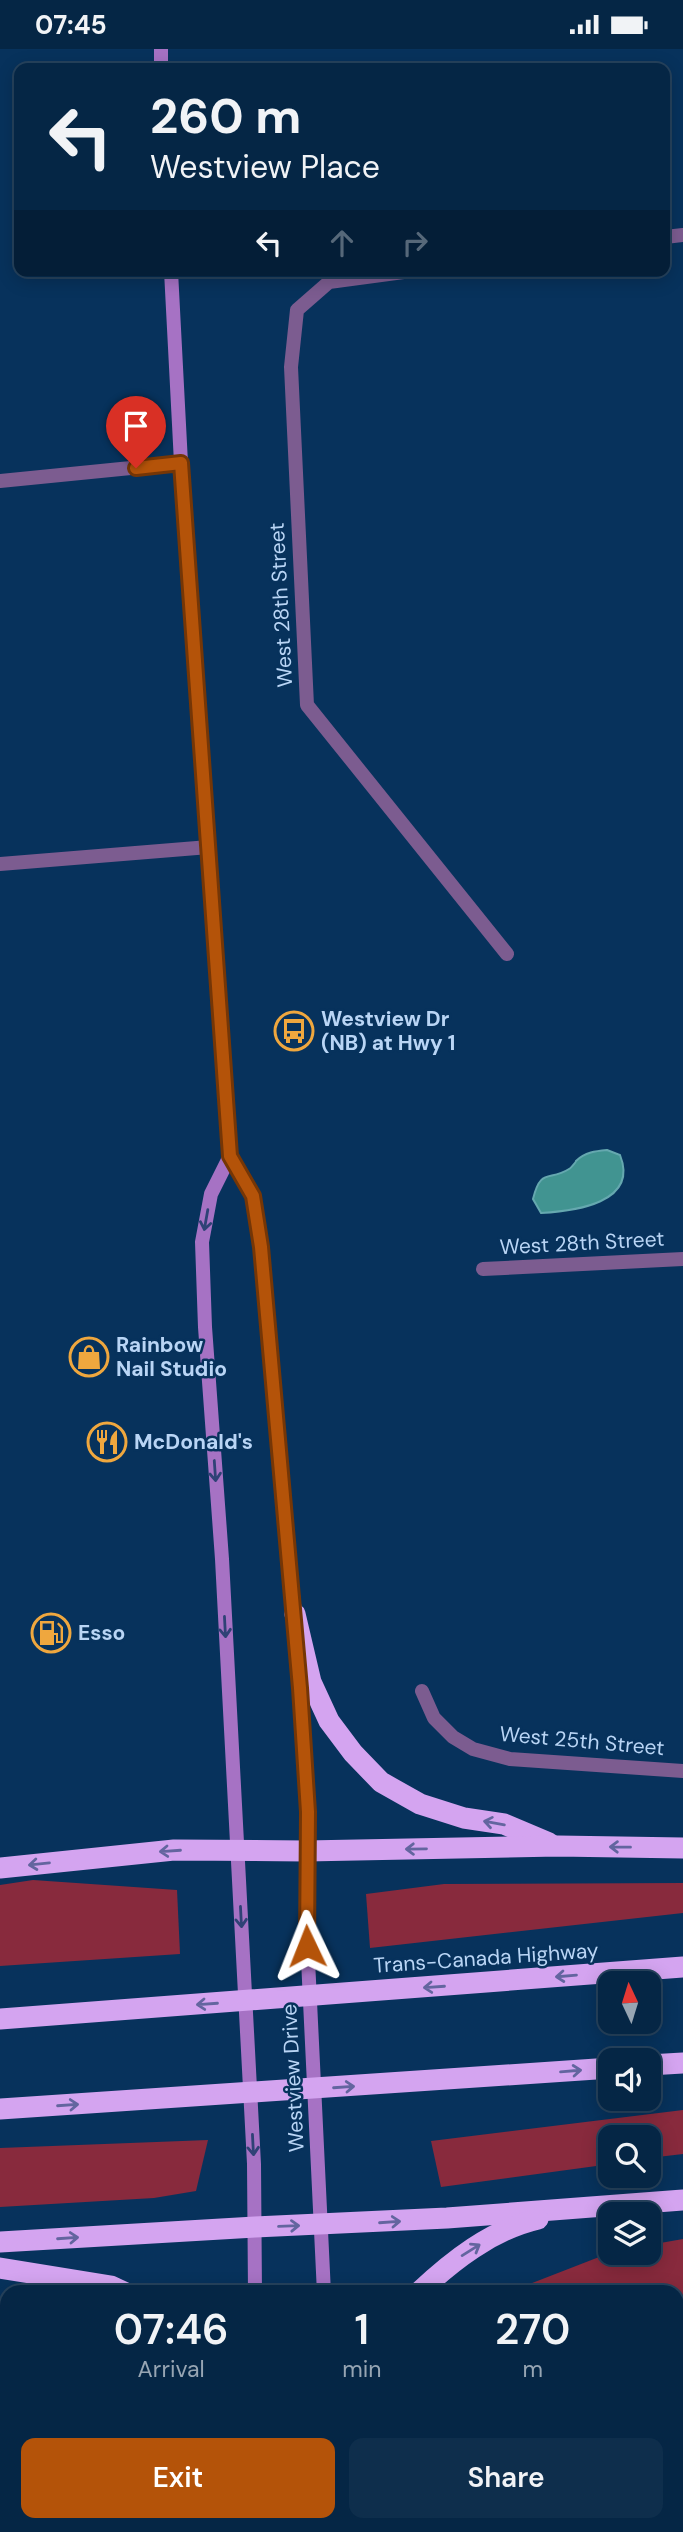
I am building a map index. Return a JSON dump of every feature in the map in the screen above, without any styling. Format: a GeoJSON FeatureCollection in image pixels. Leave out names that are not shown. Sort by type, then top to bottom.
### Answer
{"type":"FeatureCollection","features":[{"type":"Feature","properties":{"kind":"highway"},"geometry":{"type":"LineString","coordinates":[[295,1614],[312,1682],[329,1721],[381,1782],[420,1804],[464,1818],[504,1824],[558,1846]]}},
{"type":"Feature","properties":{"kind":"highway"},"geometry":{"type":"LineString","coordinates":[[0,1868],[174,1850],[306,1851],[558,1846],[683,1848]]}},
{"type":"Feature","properties":{"kind":"highway","name":"Trans-Canada Highway"},"geometry":{"type":"LineString","coordinates":[[0,2019],[683,1967]]}},
{"type":"Feature","properties":{"kind":"highway"},"geometry":{"type":"LineString","coordinates":[[661,2064],[683,2063]]}},
{"type":"Feature","properties":{"kind":"highway"},"geometry":{"type":"LineString","coordinates":[[0,2109],[598,2069]]}},
{"type":"Feature","properties":{"kind":"highway"},"geometry":{"type":"LineString","coordinates":[[0,2242],[683,2200]]}},
{"type":"Feature","properties":{"kind":"highway"},"geometry":{"type":"LineString","coordinates":[[427,2285],[467,2251],[498,2235],[530,2221],[584,2208]]}},
{"type":"Feature","properties":{"kind":"highway"},"geometry":{"type":"LineString","coordinates":[[0,2268],[105,2285]]}},
{"type":"Feature","properties":{"kind":"main road","name":"Westview Drive"},"geometry":{"type":"LineString","coordinates":[[171,277],[181,463],[230,1156],[253,1196],[261,1247],[282,1499],[295,1614],[308,1812],[306,1918],[324,2285]]}},
{"type":"Feature","properties":{"kind":"main road","name":"Westview Drive"},"geometry":{"type":"LineString","coordinates":[[230,1156],[211,1194],[202,1242],[238,1849],[255,2227],[255,2285]]}},
{"type":"Feature","properties":{"kind":"street","name":"West 28th Street"},"geometry":{"type":"LineString","coordinates":[[366,277],[329,282],[297,310],[291,367],[307,705],[507,954]]}},
{"type":"Feature","properties":{"kind":"street"},"geometry":{"type":"LineString","coordinates":[[0,481],[181,463]]}},
{"type":"Feature","properties":{"kind":"street"},"geometry":{"type":"LineString","coordinates":[[0,864],[209,847]]}},
{"type":"Feature","properties":{"kind":"street","name":"West 28th Street"},"geometry":{"type":"LineString","coordinates":[[483,1269],[683,1259]]}},
{"type":"Feature","properties":{"kind":"street","name":"West 25th Street"},"geometry":{"type":"LineString","coordinates":[[422,1692],[434,1718],[453,1737],[473,1749],[510,1759],[683,1770]]}},
{"type":"Feature","properties":{"kind":"shaded area"},"geometry":{"type":"Polygon","coordinates":[[[607,1150],[620,1155],[623,1171],[620,1184],[612,1194],[586,1206],[541,1213],[533,1199],[543,1179],[570,1169],[579,1158],[587,1154],[607,1150]]]}},
{"type":"Feature","properties":{"kind":"shaded area"},"geometry":{"type":"Polygon","coordinates":[[[33,1880],[177,1890],[180,1954],[0,1966],[0,1885],[33,1880]]]}},
{"type":"Feature","properties":{"kind":"shaded area"},"geometry":{"type":"Polygon","coordinates":[[[683,1883],[683,1913],[370,1948],[366,1894],[444,1884],[683,1883]]]}},
{"type":"Feature","properties":{"kind":"shaded area"},"geometry":{"type":"Polygon","coordinates":[[[683,2110],[683,2154],[661,2157],[661,2125],[598,2125],[598,2166],[441,2187],[431,2141],[683,2110]]]}},
{"type":"Feature","properties":{"kind":"shaded area"},"geometry":{"type":"Polygon","coordinates":[[[208,2140],[196,2191],[154,2198],[0,2207],[0,2148],[208,2140]]]}},
{"type":"Feature","properties":{"kind":"shaded area"},"geometry":{"type":"Polygon","coordinates":[[[683,2239],[683,2285],[527,2285],[598,2257],[598,2265],[661,2265],[661,2243],[683,2239]]]}},
{"type":"Feature","properties":{"kind":"place","name":"Westview Dr (NB) at Hwy 1"},"geometry":{"type":"Point","coordinates":[294,1031]}},
{"type":"Feature","properties":{"kind":"place","name":"Rainbow Nail Studio"},"geometry":{"type":"Point","coordinates":[89,1357]}},
{"type":"Feature","properties":{"kind":"place","name":"McDonald's"},"geometry":{"type":"Point","coordinates":[107,1442]}},
{"type":"Feature","properties":{"kind":"place","name":"Esso"},"geometry":{"type":"Point","coordinates":[51,1633]}},
{"type":"Feature","properties":{"kind":"route"},"geometry":{"type":"LineString","coordinates":[[136,468],[181,463],[230,1156],[253,1196],[261,1247],[282,1499],[295,1614],[308,1812],[307,1946]]}}]}
